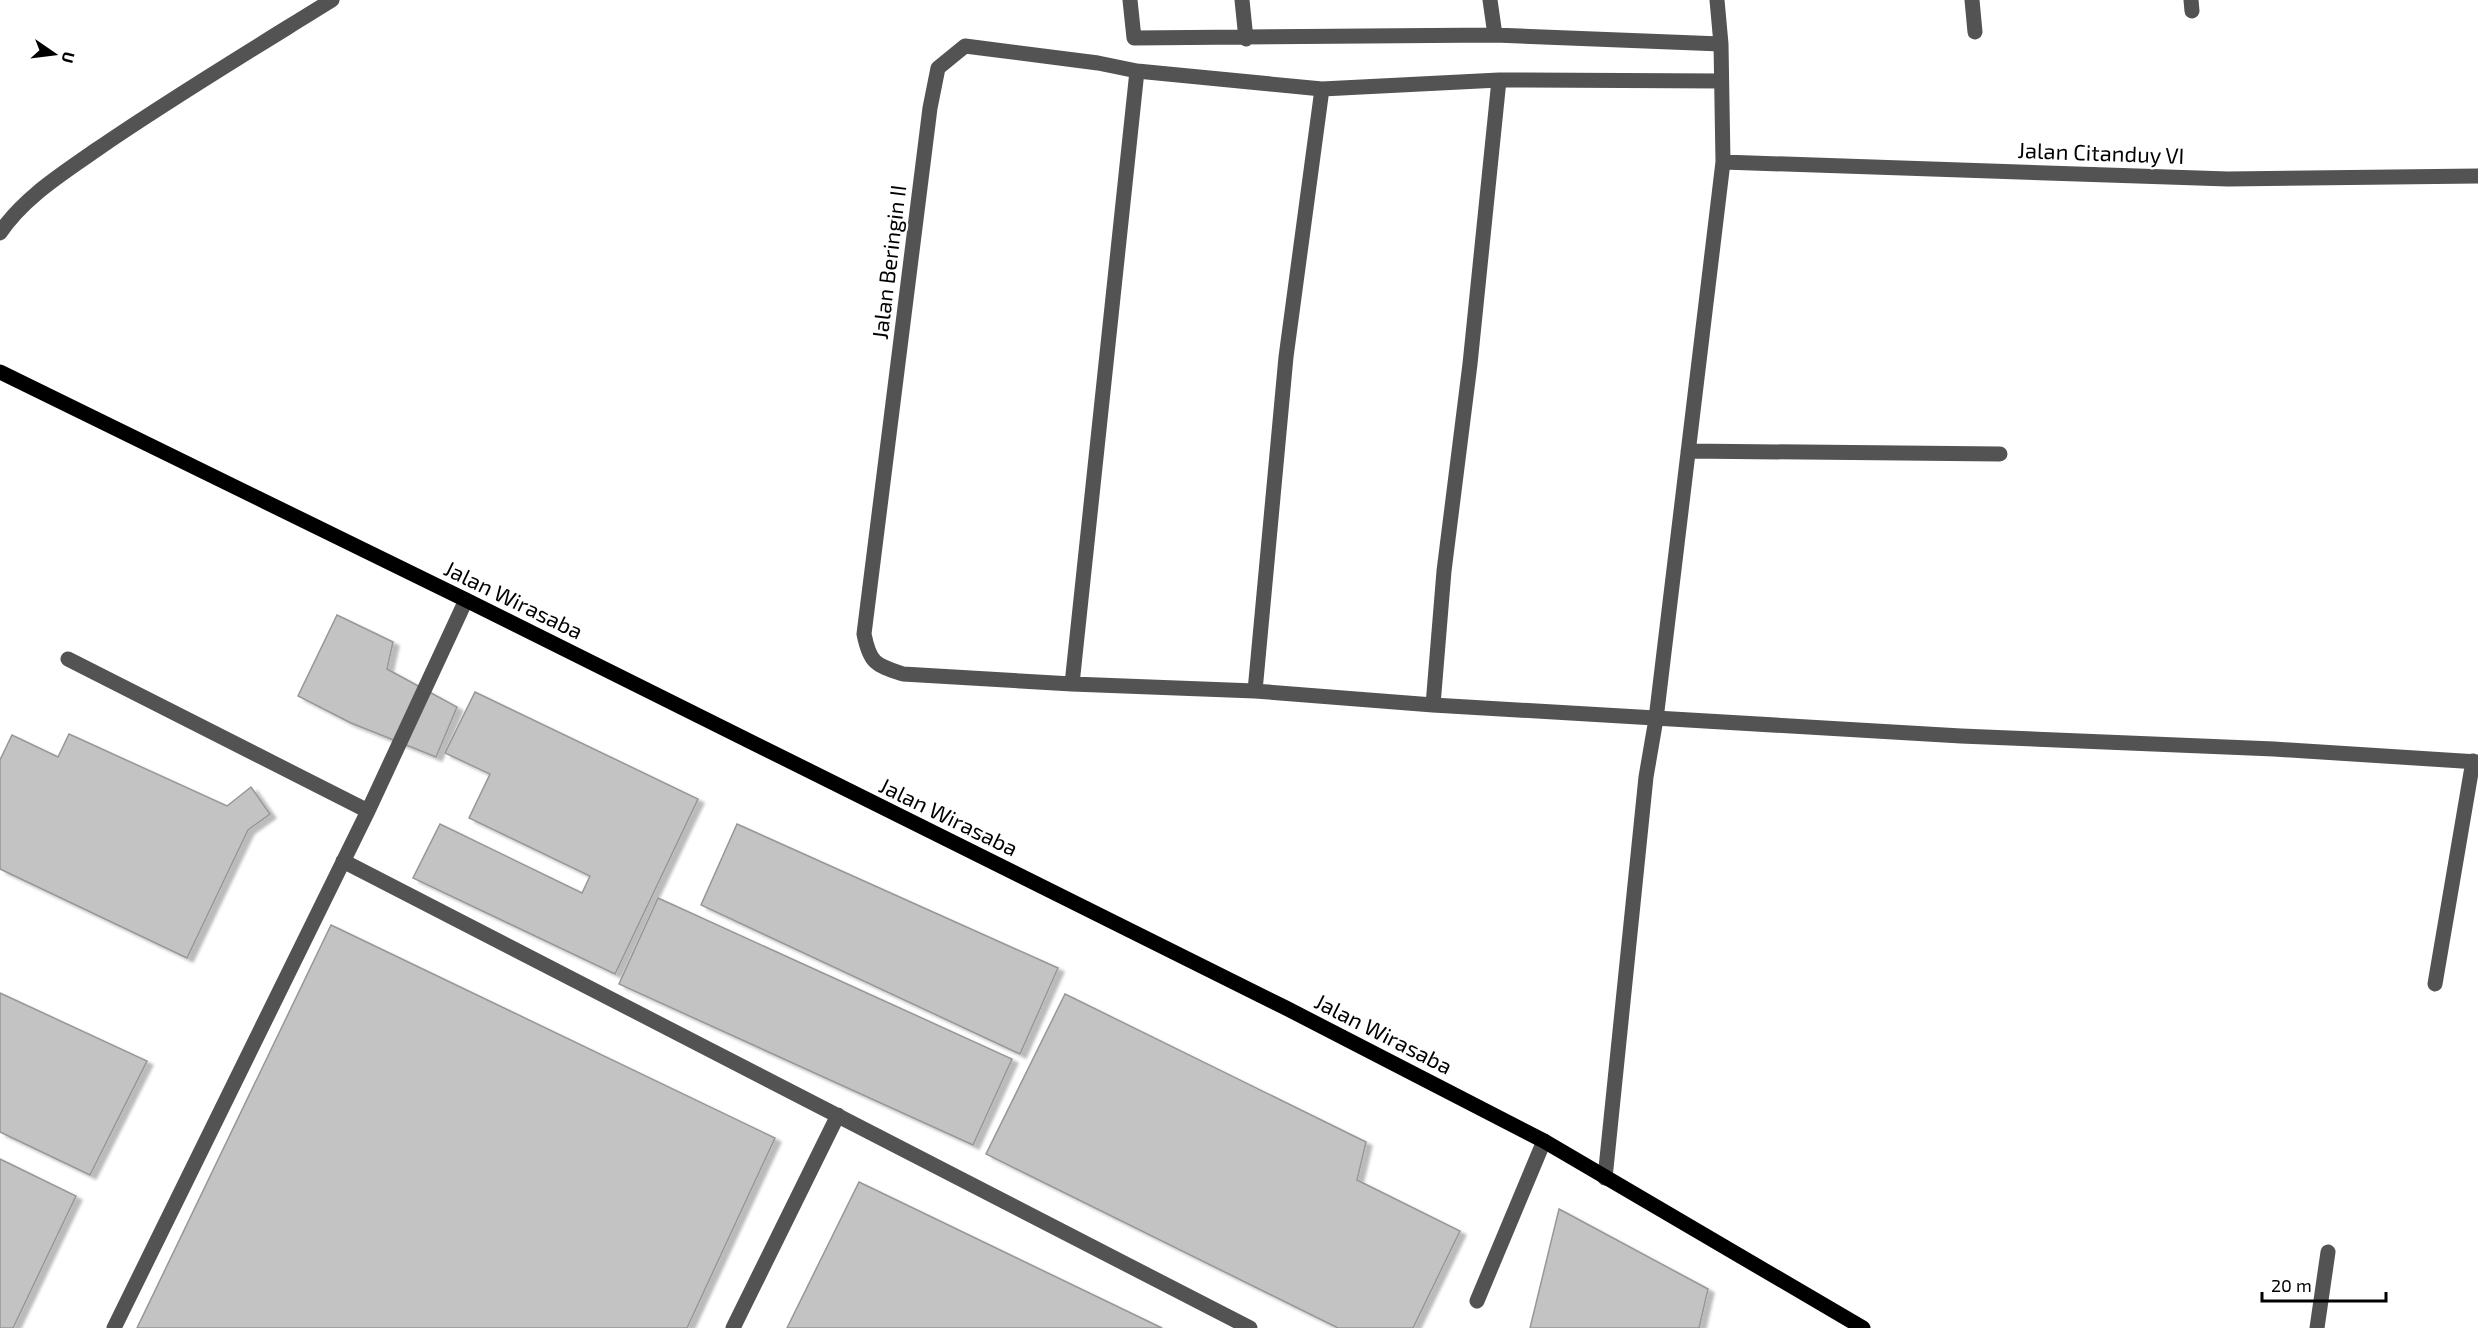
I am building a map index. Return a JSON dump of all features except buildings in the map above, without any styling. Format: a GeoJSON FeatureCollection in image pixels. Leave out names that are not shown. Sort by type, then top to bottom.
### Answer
{"type":"FeatureCollection","features":[{"type":"Feature","properties":{"kind":"main road","name":"Jalan Wirasaba"},"geometry":{"type":"LineString","coordinates":[[0,372],[466,600],[1276,1003],[1544,1141],[1863,1328]]}},
{"type":"Feature","properties":{"kind":"street"},"geometry":{"type":"LineString","coordinates":[[0,233],[8,222],[43,188],[156,108],[332,0]]}},
{"type":"Feature","properties":{"kind":"street"},"geometry":{"type":"LineString","coordinates":[[1130,0],[1134,38],[1246,39],[1495,35],[1721,44]]}},
{"type":"Feature","properties":{"kind":"street"},"geometry":{"type":"LineString","coordinates":[[1242,0],[1246,39]]}},
{"type":"Feature","properties":{"kind":"street"},"geometry":{"type":"LineString","coordinates":[[1490,0],[1495,35]]}},
{"type":"Feature","properties":{"kind":"street"},"geometry":{"type":"LineString","coordinates":[[1605,1178],[1646,777],[1656,719],[1723,162],[1721,44],[1717,0]]}},
{"type":"Feature","properties":{"kind":"street"},"geometry":{"type":"LineString","coordinates":[[1972,0],[1975,32]]}},
{"type":"Feature","properties":{"kind":"street","name":"Jalan Beringin II"},"geometry":{"type":"LineString","coordinates":[[1072,684],[903,674],[878,666],[867,651],[864,634],[930,108],[938,68],[965,46],[1098,63],[1137,71],[1322,89],[1499,80],[1721,81]]}},
{"type":"Feature","properties":{"kind":"street"},"geometry":{"type":"LineString","coordinates":[[1137,71],[1072,684],[1255,691],[1433,705],[1961,736],[2274,749],[2476,761],[2435,984]]}},
{"type":"Feature","properties":{"kind":"street"},"geometry":{"type":"LineString","coordinates":[[1433,705],[1444,571],[1470,364],[1499,80]]}},
{"type":"Feature","properties":{"kind":"street"},"geometry":{"type":"LineString","coordinates":[[1255,691],[1286,357],[1322,89]]}},
{"type":"Feature","properties":{"kind":"street","name":"Jalan Citanduy VI"},"geometry":{"type":"LineString","coordinates":[[1723,162],[2228,179],[2478,176]]}},
{"type":"Feature","properties":{"kind":"street"},"geometry":{"type":"LineString","coordinates":[[1688,451],[2000,454]]}},
{"type":"Feature","properties":{"kind":"street"},"geometry":{"type":"LineString","coordinates":[[114,1328],[368,811],[466,600]]}},
{"type":"Feature","properties":{"kind":"street"},"geometry":{"type":"LineString","coordinates":[[68,659],[368,811]]}},
{"type":"Feature","properties":{"kind":"street"},"geometry":{"type":"LineString","coordinates":[[343,861],[1250,1328]]}},
{"type":"Feature","properties":{"kind":"street"},"geometry":{"type":"LineString","coordinates":[[733,1328],[838,1116]]}},
{"type":"Feature","properties":{"kind":"street"},"geometry":{"type":"LineString","coordinates":[[1477,1301],[1544,1141]]}},
{"type":"Feature","properties":{"kind":"street"},"geometry":{"type":"LineString","coordinates":[[2317,1328],[2328,1252]]}}]}
